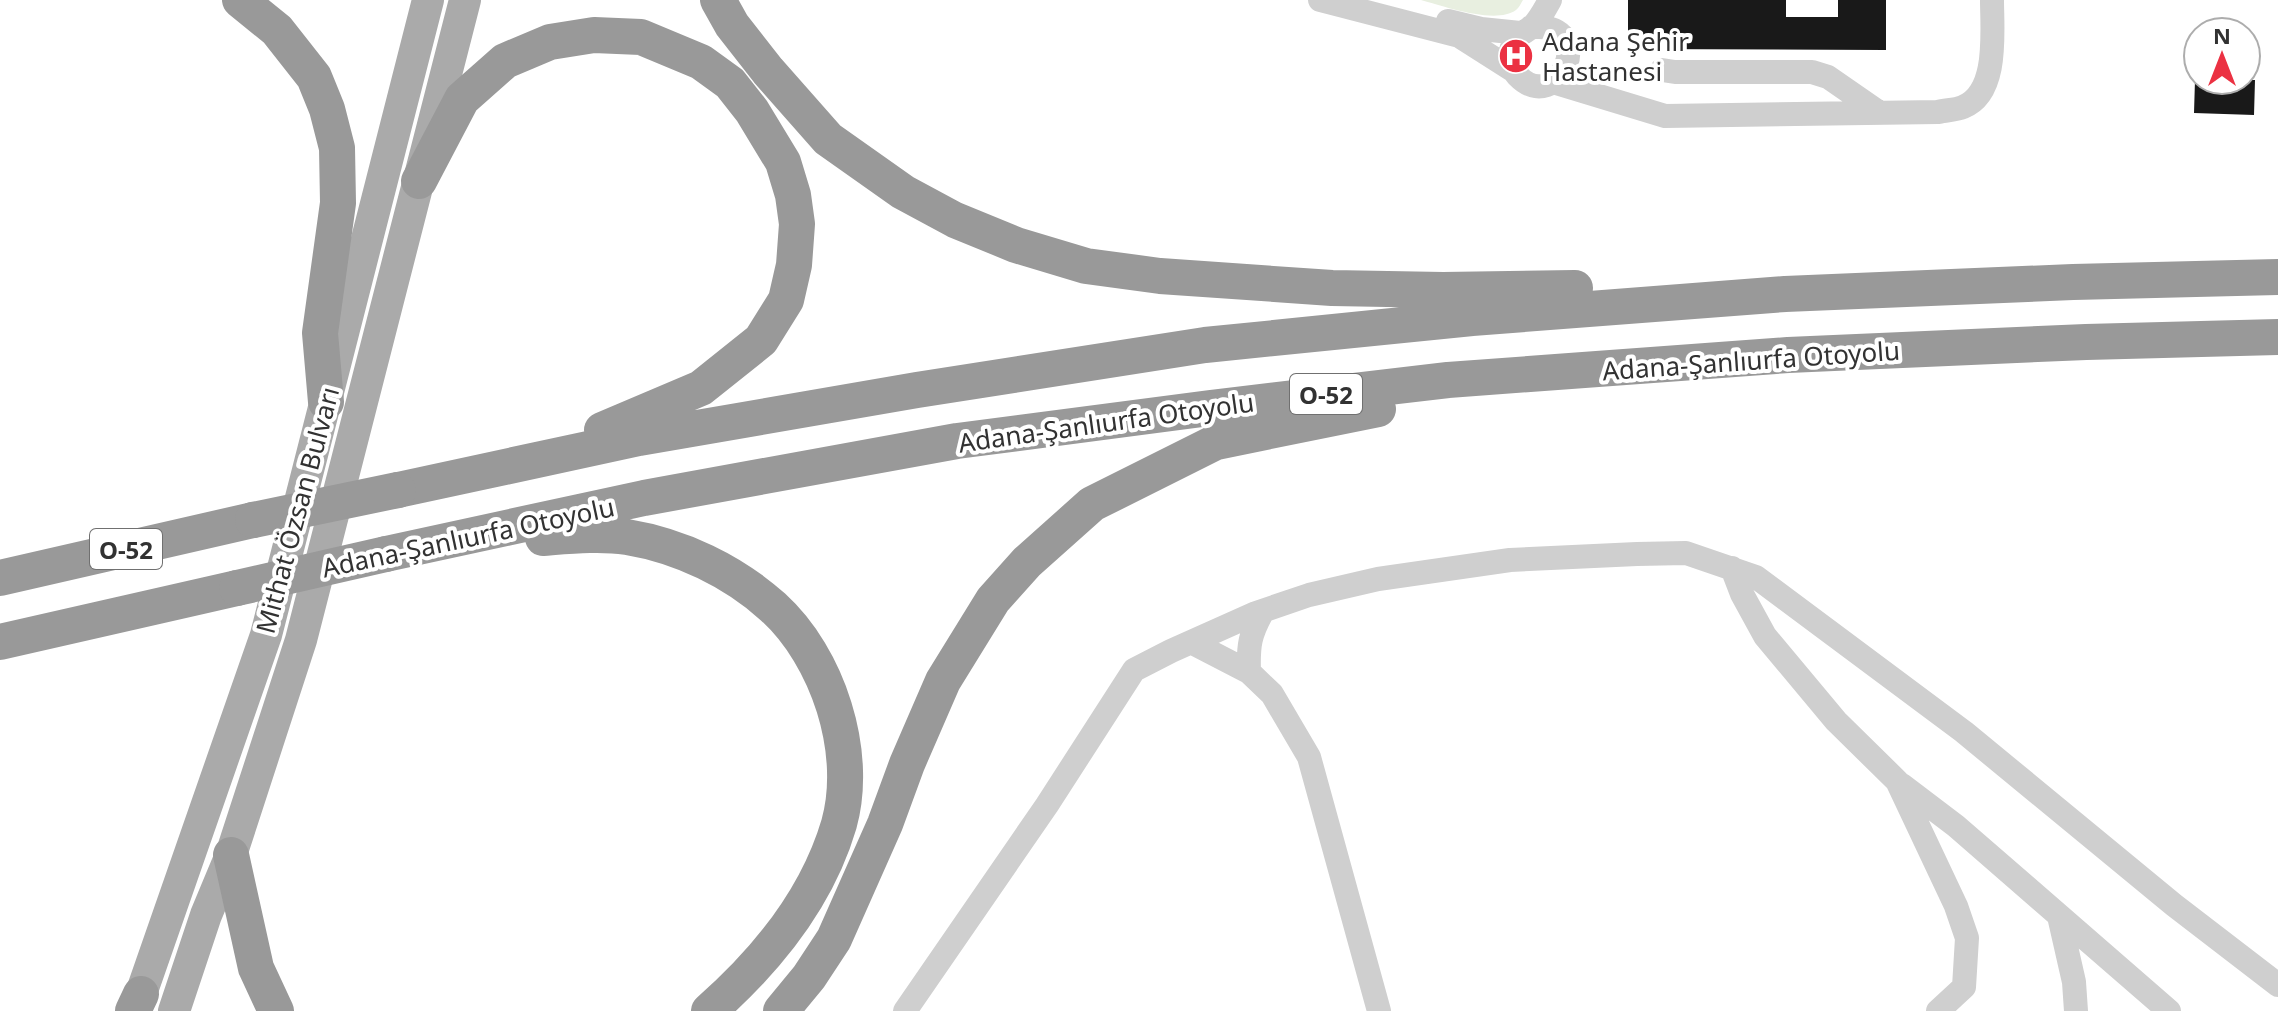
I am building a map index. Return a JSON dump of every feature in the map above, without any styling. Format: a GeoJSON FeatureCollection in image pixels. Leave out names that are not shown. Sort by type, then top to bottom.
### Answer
{"type":"FeatureCollection","features":[{"type":"Feature","properties":{"kind":"highway"},"geometry":{"type":"LineString","coordinates":[[240,0],[277,30],[314,77],[327,109],[337,148],[338,203],[320,333],[326,402]]}},
{"type":"Feature","properties":{"kind":"highway"},"geometry":{"type":"LineString","coordinates":[[718,0],[732,25],[768,71],[828,139],[903,192],[955,220],[1016,245],[1086,266],[1160,276],[1332,288],[1572,288],[1785,294]]}},
{"type":"Feature","properties":{"kind":"highway"},"geometry":{"type":"LineString","coordinates":[[419,181],[462,99],[505,61],[550,42],[594,35],[641,37],[701,62],[730,83],[752,111],[783,162],[793,195],[797,224],[794,265],[786,300],[761,340],[701,388],[506,467]]}},
{"type":"Feature","properties":{"kind":"highway","name":"O-52"},"geometry":{"type":"LineString","coordinates":[[0,578],[253,520],[639,438],[1205,345],[1472,318],[1785,294],[2278,277]]}},
{"type":"Feature","properties":{"kind":"highway","name":"Adana-Şanlıurfa Otoyolu"},"geometry":{"type":"LineString","coordinates":[[0,642],[644,498],[957,441],[1478,377],[1804,354],[2278,337]]}},
{"type":"Feature","properties":{"kind":"highway"},"geometry":{"type":"LineString","coordinates":[[781,1011],[834,939],[943,681],[993,600],[1027,562],[1092,504],[1216,442],[1393,406],[1478,377]]}},
{"type":"Feature","properties":{"kind":"highway"},"geometry":{"type":"LineString","coordinates":[[421,546],[581,536],[627,537],[688,554],[732,576],[774,608],[799,637],[827,686],[841,730],[845,771],[840,821],[822,873],[787,930],[726,997],[709,1011]]}},
{"type":"Feature","properties":{"kind":"highway"},"geometry":{"type":"LineString","coordinates":[[0,561],[114,552]]}},
{"type":"Feature","properties":{"kind":"highway"},"geometry":{"type":"LineString","coordinates":[[231,855],[256,968],[276,1011]]}},
{"type":"Feature","properties":{"kind":"main road","name":"Mithat Özsan Bulvarı"},"geometry":{"type":"LineString","coordinates":[[137,1005],[266,635],[428,0]]}},
{"type":"Feature","properties":{"kind":"main road","name":"Mithat Özsan Bulvarı"},"geometry":{"type":"LineString","coordinates":[[174,1011],[206,915],[231,855],[301,640],[465,0]]}},
{"type":"Feature","properties":{"kind":"street"},"geometry":{"type":"LineString","coordinates":[[1320,0],[1459,36],[1529,84],[1553,82],[1568,63],[1569,51],[1564,40],[1555,31],[1544,27],[1526,30],[1471,27],[1363,0]]}},
{"type":"Feature","properties":{"kind":"street"},"geometry":{"type":"LineString","coordinates":[[1514,71],[1510,54],[1513,43],[1550,0]]}},
{"type":"Feature","properties":{"kind":"street"},"geometry":{"type":"LineString","coordinates":[[1564,40],[1565,0]]}},
{"type":"Feature","properties":{"kind":"street"},"geometry":{"type":"LineString","coordinates":[[1553,82],[1665,116],[1938,112],[1965,107],[1982,91],[1992,60],[1992,0]]}},
{"type":"Feature","properties":{"kind":"street"},"geometry":{"type":"LineString","coordinates":[[1662,70],[1812,72],[1828,77],[1880,113]]}},
{"type":"Feature","properties":{"kind":"street"},"geometry":{"type":"LineString","coordinates":[[905,1011],[1047,805],[1134,670],[1263,611],[1309,595],[1378,579],[1510,560],[1686,553],[1756,577],[1964,732],[2174,905],[2278,985]]}},
{"type":"Feature","properties":{"kind":"street"},"geometry":{"type":"LineString","coordinates":[[1732,568],[1765,636],[1836,721],[1897,781],[1956,826],[2169,1011]]}},
{"type":"Feature","properties":{"kind":"street"},"geometry":{"type":"LineString","coordinates":[[1249,672],[1248,647],[1252,631],[1263,611]]}},
{"type":"Feature","properties":{"kind":"street"},"geometry":{"type":"LineString","coordinates":[[1191,642],[1249,672],[1272,694],[1309,757],[1379,1011]]}},
{"type":"Feature","properties":{"kind":"street"},"geometry":{"type":"LineString","coordinates":[[1897,781],[1956,906],[1967,938],[1964,987],[1938,1011]]}},
{"type":"Feature","properties":{"kind":"street"},"geometry":{"type":"LineString","coordinates":[[2059,916],[2074,982],[2076,1011]]}},
{"type":"Feature","properties":{"kind":"green space"},"geometry":{"type":"Polygon","coordinates":[[[1421,0],[1523,0],[1516,10],[1496,16],[1469,13],[1421,0]]]}},
{"type":"Feature","properties":{"kind":"building"},"geometry":{"type":"Polygon","coordinates":[[[1628,0],[1786,0],[1786,17],[1838,17],[1838,0],[1886,0],[1886,50],[1628,49],[1628,0]]]}},
{"type":"Feature","properties":{"kind":"building"},"geometry":{"type":"Polygon","coordinates":[[[2195,96],[2255,96],[2254,115],[2194,113],[2195,96]]]}},
{"type":"Feature","properties":{"kind":"place","name":"Adana Şehir Hastanesi"},"geometry":{"type":"Point","coordinates":[1516,56]}}]}
